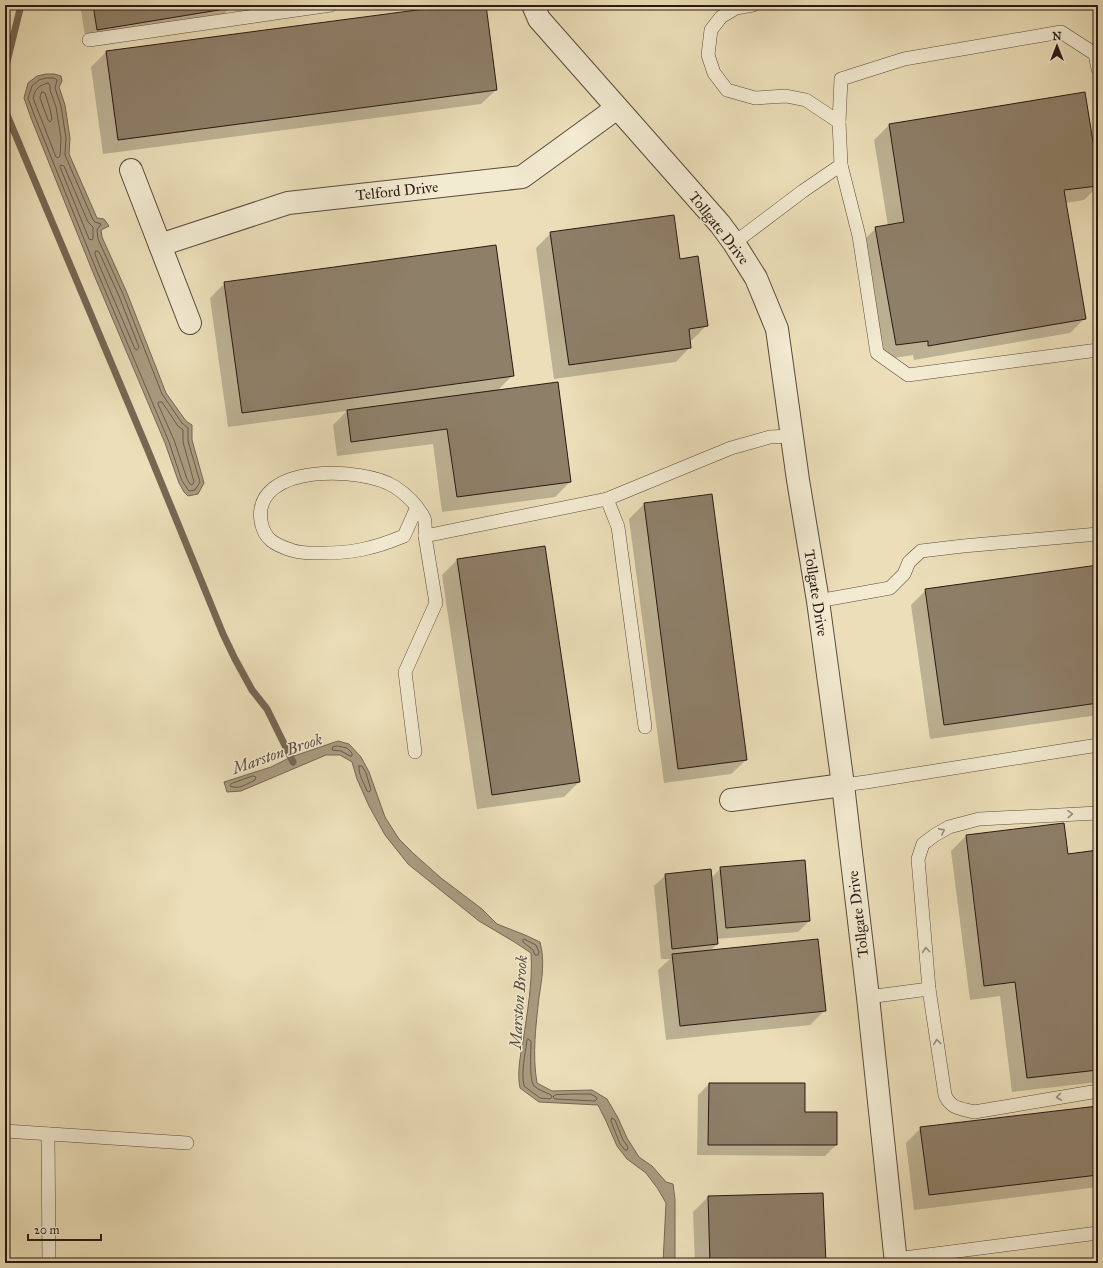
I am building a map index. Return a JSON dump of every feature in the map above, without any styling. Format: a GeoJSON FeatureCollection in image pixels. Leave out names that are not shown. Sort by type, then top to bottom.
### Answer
{"type":"FeatureCollection","features":[{"type":"Feature","properties":{"kind":"street","name":"Tollgate Drive"},"geometry":{"type":"LineString","coordinates":[[533,5],[540,19],[720,224],[756,278],[777,329],[818,601],[843,785],[868,997],[896,1261]]}},
{"type":"Feature","properties":{"kind":"street","name":"Telford Drive"},"geometry":{"type":"LineString","coordinates":[[160,246],[288,203],[522,178],[618,108]]}},
{"type":"Feature","properties":{"kind":"street"},"geometry":{"type":"LineString","coordinates":[[131,170],[190,323]]}},
{"type":"Feature","properties":{"kind":"street"},"geometry":{"type":"LineString","coordinates":[[731,800],[843,785]]}},
{"type":"Feature","properties":{"kind":"lane"},"geometry":{"type":"LineString","coordinates":[[89,40],[331,5]]}},
{"type":"Feature","properties":{"kind":"lane"},"geometry":{"type":"LineString","coordinates":[[754,5],[736,8],[721,17],[711,30],[708,55],[714,73],[727,90],[755,98],[786,96],[806,100],[839,122]]}},
{"type":"Feature","properties":{"kind":"lane"},"geometry":{"type":"LineString","coordinates":[[1098,69],[1095,54],[1061,32],[904,59],[841,79],[839,122],[841,165],[859,236],[877,353],[908,375],[1098,350]]}},
{"type":"Feature","properties":{"kind":"lane"},"geometry":{"type":"LineString","coordinates":[[734,244],[804,190],[841,165]]}},
{"type":"Feature","properties":{"kind":"lane"},"geometry":{"type":"LineString","coordinates":[[425,536],[607,499],[731,448],[770,437],[792,436]]}},
{"type":"Feature","properties":{"kind":"lane"},"geometry":{"type":"LineString","coordinates":[[415,752],[405,672],[436,603],[425,536],[424,520],[417,507],[410,499],[395,487],[374,478],[353,474],[300,476],[285,482],[269,492],[261,507],[260,519],[262,531],[275,544],[297,552],[334,554],[361,551],[388,543],[404,536],[417,507]]}},
{"type":"Feature","properties":{"kind":"lane"},"geometry":{"type":"LineString","coordinates":[[607,499],[618,527],[645,727]]}},
{"type":"Feature","properties":{"kind":"lane"},"geometry":{"type":"LineString","coordinates":[[818,601],[890,588],[904,574],[909,562],[921,551],[1098,534]]}},
{"type":"Feature","properties":{"kind":"lane"},"geometry":{"type":"LineString","coordinates":[[843,785],[1098,745]]}},
{"type":"Feature","properties":{"kind":"lane"},"geometry":{"type":"LineString","coordinates":[[1098,813],[979,820],[949,827],[934,834],[923,844],[918,859],[929,989],[945,1095],[948,1102],[956,1108],[974,1112],[1098,1091]]}},
{"type":"Feature","properties":{"kind":"lane"},"geometry":{"type":"LineString","coordinates":[[868,997],[929,989]]}},
{"type":"Feature","properties":{"kind":"lane"},"geometry":{"type":"LineString","coordinates":[[5,1131],[187,1142]]}},
{"type":"Feature","properties":{"kind":"lane"},"geometry":{"type":"LineString","coordinates":[[48,1134],[49,1263]]}},
{"type":"Feature","properties":{"kind":"lane"},"geometry":{"type":"LineString","coordinates":[[896,1261],[1098,1233]]}},
{"type":"Feature","properties":{"kind":"water"},"geometry":{"type":"Polygon","coordinates":[[[46,74],[61,76],[62,81],[59,87],[65,105],[70,138],[69,154],[97,218],[104,219],[109,226],[101,230],[102,237],[127,293],[166,393],[186,421],[192,425],[192,440],[204,483],[198,494],[188,496],[179,483],[165,443],[92,270],[31,118],[24,98],[28,83],[37,76],[46,74]]]}},
{"type":"Feature","properties":{"kind":"water"},"geometry":{"type":"Polygon","coordinates":[[[338,741],[349,744],[361,757],[369,772],[385,817],[399,839],[414,854],[441,878],[482,909],[497,924],[540,942],[543,963],[535,1040],[537,1083],[552,1091],[592,1090],[607,1099],[627,1138],[639,1157],[652,1166],[666,1182],[673,1184],[675,1199],[675,1263],[663,1263],[666,1203],[646,1173],[627,1159],[617,1146],[598,1105],[539,1102],[520,1088],[519,1065],[529,998],[531,953],[479,921],[408,864],[385,835],[369,806],[357,779],[352,762],[340,755],[326,755],[241,791],[227,792],[224,782],[271,767],[291,757],[338,741]]]}},
{"type":"Feature","properties":{"kind":"building"},"geometry":{"type":"Polygon","coordinates":[[[93,5],[231,5],[231,8],[97,30],[93,5]]]}},
{"type":"Feature","properties":{"kind":"building"},"geometry":{"type":"Polygon","coordinates":[[[455,5],[486,5],[497,90],[118,140],[106,51],[455,5]]]}},
{"type":"Feature","properties":{"kind":"building"},"geometry":{"type":"Polygon","coordinates":[[[1085,92],[1098,173],[1098,186],[1064,190],[1086,319],[928,346],[928,341],[896,345],[875,227],[904,222],[889,124],[1085,92]]]}},
{"type":"Feature","properties":{"kind":"building"},"geometry":{"type":"Polygon","coordinates":[[[674,215],[680,259],[698,256],[708,326],[689,329],[691,348],[569,365],[550,232],[674,215]]]}},
{"type":"Feature","properties":{"kind":"building"},"geometry":{"type":"Polygon","coordinates":[[[496,245],[514,376],[242,413],[224,282],[496,245]]]}},
{"type":"Feature","properties":{"kind":"building"},"geometry":{"type":"Polygon","coordinates":[[[558,382],[571,482],[457,497],[447,429],[351,442],[347,410],[558,382]]]}},
{"type":"Feature","properties":{"kind":"building"},"geometry":{"type":"Polygon","coordinates":[[[712,494],[747,760],[678,769],[644,503],[712,494]]]}},
{"type":"Feature","properties":{"kind":"building"},"geometry":{"type":"Polygon","coordinates":[[[545,546],[580,782],[492,795],[457,559],[545,546]]]}},
{"type":"Feature","properties":{"kind":"building"},"geometry":{"type":"Polygon","coordinates":[[[1098,565],[1098,703],[944,725],[925,589],[1098,565]]]}},
{"type":"Feature","properties":{"kind":"building"},"geometry":{"type":"Polygon","coordinates":[[[1064,823],[1068,854],[1098,850],[1098,1070],[1027,1078],[1015,982],[984,986],[966,835],[1064,823]]]}},
{"type":"Feature","properties":{"kind":"building"},"geometry":{"type":"Polygon","coordinates":[[[805,860],[810,921],[726,928],[720,867],[805,860]]]}},
{"type":"Feature","properties":{"kind":"building"},"geometry":{"type":"Polygon","coordinates":[[[711,869],[718,944],[672,949],[665,874],[711,869]]]}},
{"type":"Feature","properties":{"kind":"building"},"geometry":{"type":"Polygon","coordinates":[[[818,939],[826,1011],[680,1026],[672,954],[818,939]]]}},
{"type":"Feature","properties":{"kind":"building"},"geometry":{"type":"Polygon","coordinates":[[[709,1083],[805,1083],[805,1112],[837,1112],[837,1145],[708,1145],[709,1083]]]}},
{"type":"Feature","properties":{"kind":"building"},"geometry":{"type":"Polygon","coordinates":[[[1098,1106],[1098,1175],[929,1195],[920,1127],[1098,1106]]]}},
{"type":"Feature","properties":{"kind":"building"},"geometry":{"type":"Polygon","coordinates":[[[823,1193],[826,1263],[710,1263],[708,1196],[823,1193]]]}},
{"type":"Feature","properties":{"kind":"waterway"},"geometry":{"type":"LineString","coordinates":[[5,70],[21,5]]}},
{"type":"Feature","properties":{"kind":"waterway","name":"Marston Brook"},"geometry":{"type":"LineString","coordinates":[[5,110],[147,448],[223,634],[252,690],[267,709],[293,762]]}}]}
